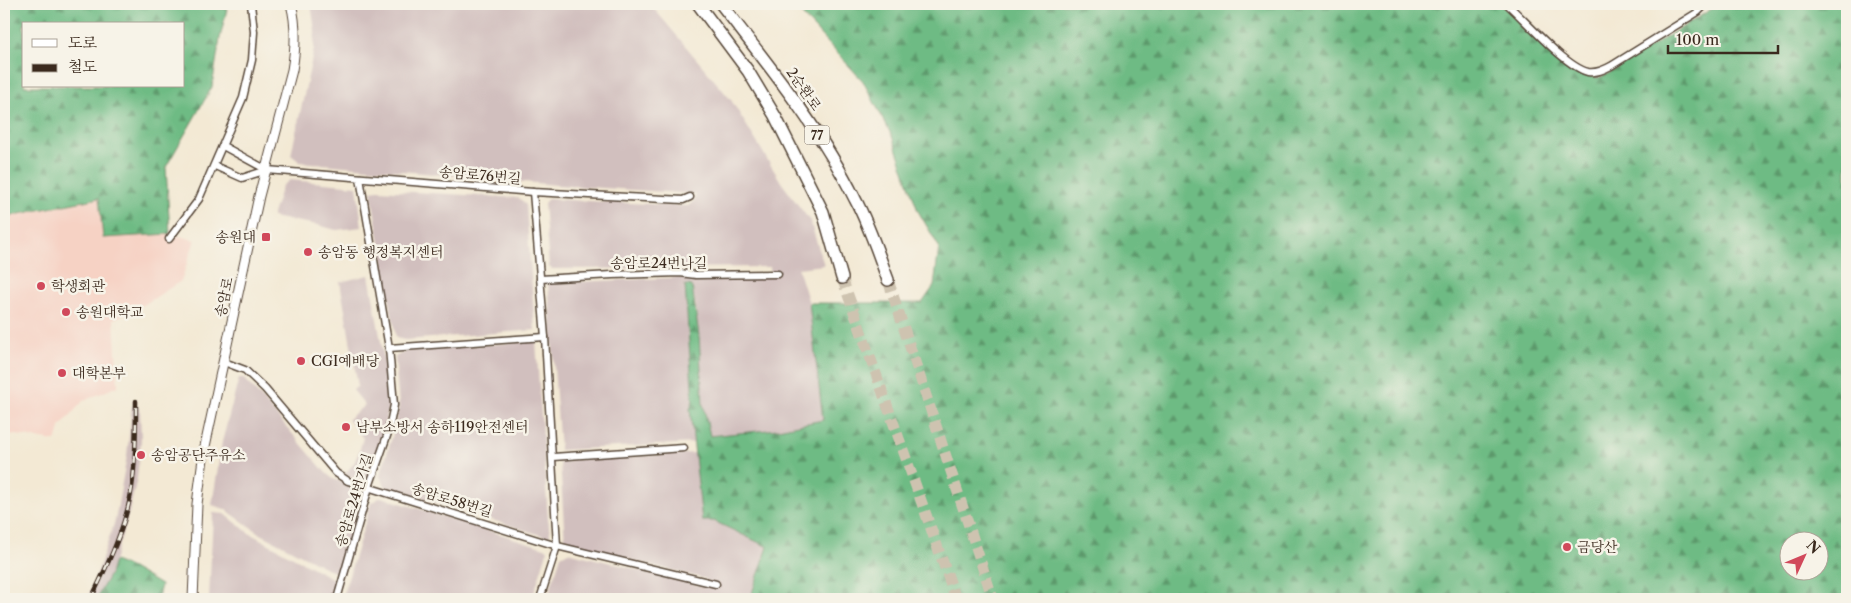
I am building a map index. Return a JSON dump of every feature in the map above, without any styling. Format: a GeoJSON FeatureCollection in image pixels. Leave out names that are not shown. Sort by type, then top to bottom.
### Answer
{"type":"FeatureCollection","features":[{"type":"Feature","properties":{"kind":"highway","name":"77"},"geometry":{"type":"LineString","coordinates":[[698,4],[748,71],[775,116],[823,212],[842,278]]}},
{"type":"Feature","properties":{"kind":"highway","name":"2순환로"},"geometry":{"type":"LineString","coordinates":[[721,4],[772,70],[835,162],[872,234],[888,280]]}},
{"type":"Feature","properties":{"kind":"main road","name":"송암로"},"geometry":{"type":"LineString","coordinates":[[193,599],[194,541],[204,451],[259,196],[295,54],[296,30],[291,4]]}},
{"type":"Feature","properties":{"kind":"street"},"geometry":{"type":"LineString","coordinates":[[170,239],[199,198],[215,166],[244,93],[252,60],[254,32],[251,4]]}},
{"type":"Feature","properties":{"kind":"street"},"geometry":{"type":"LineString","coordinates":[[1507,4],[1562,56],[1588,72],[1599,72],[1611,66],[1698,12],[1706,4]]}},
{"type":"Feature","properties":{"kind":"street"},"geometry":{"type":"LineString","coordinates":[[223,146],[267,170]]}},
{"type":"Feature","properties":{"kind":"street"},"geometry":{"type":"LineString","coordinates":[[215,166],[242,178],[267,170]]}},
{"type":"Feature","properties":{"kind":"street","name":"송암로76번길"},"geometry":{"type":"LineString","coordinates":[[267,170],[533,192],[683,200],[690,197]]}},
{"type":"Feature","properties":{"kind":"street","name":"송암로24번가길"},"geometry":{"type":"LineString","coordinates":[[337,599],[369,487],[388,433],[394,405],[389,348],[360,178]]}},
{"type":"Feature","properties":{"kind":"street"},"geometry":{"type":"LineString","coordinates":[[533,192],[545,337],[557,546],[540,599]]}},
{"type":"Feature","properties":{"kind":"street","name":"송암로24번나길"},"geometry":{"type":"LineString","coordinates":[[540,279],[612,274],[778,274]]}},
{"type":"Feature","properties":{"kind":"street"},"geometry":{"type":"LineString","coordinates":[[389,348],[545,337]]}},
{"type":"Feature","properties":{"kind":"street","name":"송암로58번길"},"geometry":{"type":"LineString","coordinates":[[224,362],[245,370],[265,389],[336,473],[348,480],[557,546],[716,584]]}},
{"type":"Feature","properties":{"kind":"street"},"geometry":{"type":"LineString","coordinates":[[552,457],[684,448]]}},
{"type":"Feature","properties":{"kind":"shaded area"},"geometry":{"type":"Polygon","coordinates":[[[311,4],[650,4],[731,100],[781,182],[810,221],[824,265],[798,268],[809,303],[823,420],[778,429],[710,436],[703,404],[696,306],[692,286],[685,285],[693,401],[690,409],[694,443],[560,450],[548,284],[691,277],[771,276],[770,267],[552,269],[549,267],[544,203],[548,199],[688,206],[694,201],[696,194],[557,185],[300,162],[291,155],[314,49],[315,31],[311,4]]]}},
{"type":"Feature","properties":{"kind":"shaded area"},"geometry":{"type":"Polygon","coordinates":[[[290,180],[357,186],[362,227],[336,230],[272,217],[282,186],[290,180]]]}},
{"type":"Feature","properties":{"kind":"shaded area"},"geometry":{"type":"Polygon","coordinates":[[[371,191],[519,198],[526,205],[535,330],[405,340],[396,338],[371,191]]]}},
{"type":"Feature","properties":{"kind":"shaded area","name":"송원대학교"},"geometry":{"type":"Polygon","coordinates":[[[99,198],[170,234],[195,240],[181,281],[145,304],[114,319],[118,386],[83,401],[60,427],[55,441],[4,433],[4,256],[9,216],[99,198]]]}},
{"type":"Feature","properties":{"kind":"shaded area"},"geometry":{"type":"Polygon","coordinates":[[[369,275],[390,392],[388,411],[371,474],[361,482],[345,474],[354,463],[363,438],[348,419],[365,405],[353,390],[358,386],[340,282],[369,275]]]}},
{"type":"Feature","properties":{"kind":"shaded area"},"geometry":{"type":"Polygon","coordinates":[[[536,341],[550,535],[547,537],[386,487],[380,476],[393,434],[399,406],[395,357],[406,351],[536,341]]]}},
{"type":"Feature","properties":{"kind":"shaded area"},"geometry":{"type":"Polygon","coordinates":[[[239,378],[243,378],[260,396],[326,473],[333,479],[355,486],[362,499],[341,572],[336,573],[259,533],[225,509],[212,505],[222,442],[239,378]]]}},
{"type":"Feature","properties":{"kind":"shaded area"},"geometry":{"type":"Polygon","coordinates":[[[132,406],[140,408],[141,440],[137,478],[129,512],[110,574],[96,599],[86,599],[92,588],[115,521],[127,456],[132,406]]]}},
{"type":"Feature","properties":{"kind":"shaded area"},"geometry":{"type":"Polygon","coordinates":[[[696,453],[702,521],[714,521],[768,547],[752,593],[760,599],[547,599],[561,556],[568,552],[705,587],[706,579],[565,543],[560,460],[696,453]]]}},
{"type":"Feature","properties":{"kind":"shaded area"},"geometry":{"type":"Polygon","coordinates":[[[381,497],[548,549],[532,599],[342,599],[371,503],[381,497]]]}},
{"type":"Feature","properties":{"kind":"shaded area"},"geometry":{"type":"Polygon","coordinates":[[[213,513],[225,514],[249,533],[337,581],[331,599],[209,599],[213,513]]]}},
{"type":"Feature","properties":{"kind":"shaded area"},"geometry":{"type":"Polygon","coordinates":[[[36,589],[55,592],[54,599],[24,599],[25,590],[36,589]]]}},
{"type":"Feature","properties":{"kind":"green space"},"geometry":{"type":"Polygon","coordinates":[[[4,4],[197,4],[227,9],[212,87],[166,167],[170,234],[103,238],[99,198],[9,216],[5,256],[4,4]]]}},
{"type":"Feature","properties":{"kind":"green space"},"geometry":{"type":"Polygon","coordinates":[[[792,4],[1501,4],[1559,60],[1575,72],[1597,78],[1606,75],[1713,8],[1716,4],[1847,4],[1847,599],[760,599],[752,593],[768,547],[714,521],[702,521],[690,409],[693,401],[685,285],[692,286],[699,336],[703,404],[710,436],[778,429],[823,420],[809,303],[922,303],[934,286],[939,247],[918,211],[892,136],[863,81],[792,4]]]}},
{"type":"Feature","properties":{"kind":"green space"},"geometry":{"type":"Polygon","coordinates":[[[114,561],[132,568],[161,585],[158,598],[96,599],[110,574],[114,561]]]}},
{"type":"Feature","properties":{"kind":"tunnel"},"geometry":{"type":"LineString","coordinates":[[842,278],[956,599]]}},
{"type":"Feature","properties":{"kind":"tunnel"},"geometry":{"type":"LineString","coordinates":[[888,280],[993,599]]}},
{"type":"Feature","properties":{"kind":"railway"},"geometry":{"type":"LineString","coordinates":[[91,599],[123,525],[131,494],[136,440],[136,401]]}},
{"type":"Feature","properties":{"kind":"place","name":"송원대"},"geometry":{"type":"Point","coordinates":[266,237]}},
{"type":"Feature","properties":{"kind":"place","name":"송암동 행정복지센터"},"geometry":{"type":"Point","coordinates":[308,252]}},
{"type":"Feature","properties":{"kind":"place","name":"학생회관"},"geometry":{"type":"Point","coordinates":[41,286]}},
{"type":"Feature","properties":{"kind":"place","name":"송원대학교"},"geometry":{"type":"Point","coordinates":[66,312]}},
{"type":"Feature","properties":{"kind":"place","name":"CGI예배당"},"geometry":{"type":"Point","coordinates":[301,361]}},
{"type":"Feature","properties":{"kind":"place","name":"대학본부"},"geometry":{"type":"Point","coordinates":[62,373]}},
{"type":"Feature","properties":{"kind":"place","name":"남부소방서 송하119안전센터"},"geometry":{"type":"Point","coordinates":[346,427]}},
{"type":"Feature","properties":{"kind":"place","name":"송암공단주유소"},"geometry":{"type":"Point","coordinates":[141,455]}},
{"type":"Feature","properties":{"kind":"place","name":"금당산"},"geometry":{"type":"Point","coordinates":[1567,547]}}]}
